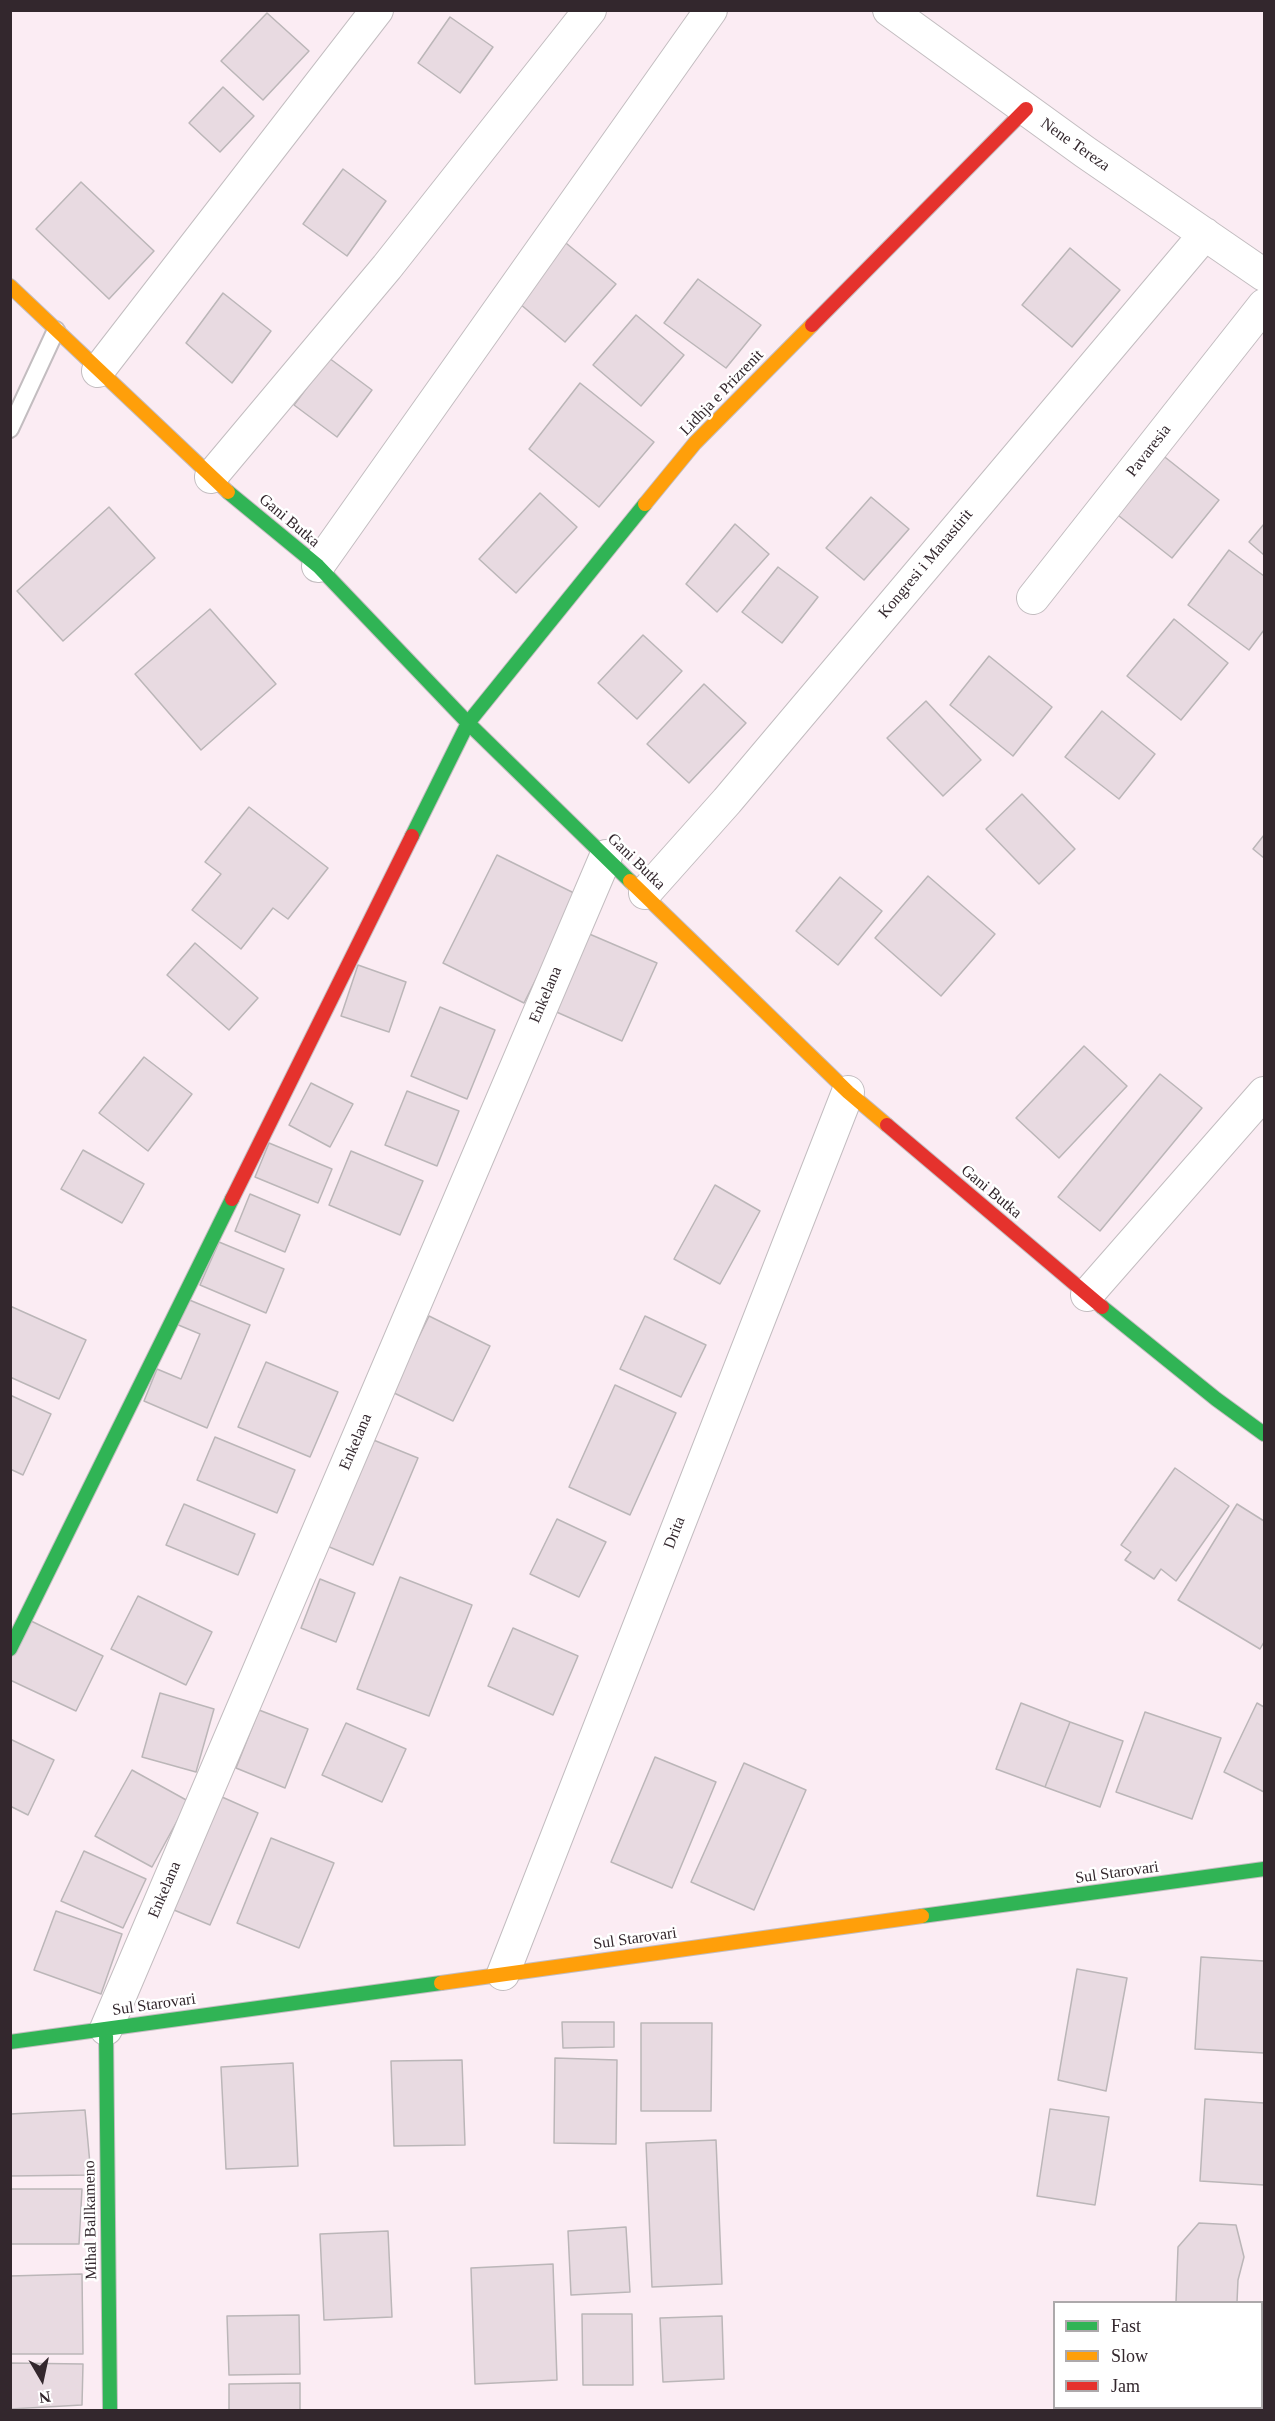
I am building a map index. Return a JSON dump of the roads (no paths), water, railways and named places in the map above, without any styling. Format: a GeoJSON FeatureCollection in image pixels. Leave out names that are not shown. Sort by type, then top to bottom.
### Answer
{"type":"FeatureCollection","features":[{"type":"Feature","properties":{"kind":"main road","name":"Lidhja e Prizrenit"},"geometry":{"type":"LineString","coordinates":[[10,1649],[468,723],[695,443],[1026,109]]}},
{"type":"Feature","properties":{"kind":"main road","name":"Gani Butka"},"geometry":{"type":"LineString","coordinates":[[10,286],[211,477],[318,566],[468,723],[848,1092],[1086,1295],[1216,1399],[1264,1434]]}},
{"type":"Feature","properties":{"kind":"main road","name":"Sul Starovari"},"geometry":{"type":"LineString","coordinates":[[10,2042],[1264,1869]]}},
{"type":"Feature","properties":{"kind":"main road","name":"Mihal Ballkameno"},"geometry":{"type":"LineString","coordinates":[[106,2029],[110,2410]]}},
{"type":"Feature","properties":{"kind":"street"},"geometry":{"type":"LineString","coordinates":[[98,371],[377,10]]}},
{"type":"Feature","properties":{"kind":"street"},"geometry":{"type":"LineString","coordinates":[[211,477],[387,267],[590,10]]}},
{"type":"Feature","properties":{"kind":"street"},"geometry":{"type":"LineString","coordinates":[[318,566],[711,10]]}},
{"type":"Feature","properties":{"kind":"street","name":"Nene Tereza"},"geometry":{"type":"LineString","coordinates":[[889,10],[1264,275]]}},
{"type":"Feature","properties":{"kind":"street","name":"Kongresi i Manastirit"},"geometry":{"type":"LineString","coordinates":[[645,894],[727,801],[1205,234]]}},
{"type":"Feature","properties":{"kind":"street","name":"Pavaresia"},"geometry":{"type":"LineString","coordinates":[[1033,597],[1264,305]]}},
{"type":"Feature","properties":{"kind":"street","name":"Enkelana"},"geometry":{"type":"LineString","coordinates":[[106,2029],[606,856]]}},
{"type":"Feature","properties":{"kind":"street","name":"Drita"},"geometry":{"type":"LineString","coordinates":[[503,1974],[848,1092]]}},
{"type":"Feature","properties":{"kind":"street"},"geometry":{"type":"LineString","coordinates":[[1086,1295],[1264,1093]]}},
{"type":"Feature","properties":{"kind":"lane"},"geometry":{"type":"LineString","coordinates":[[10,429],[56,330]]}}]}
